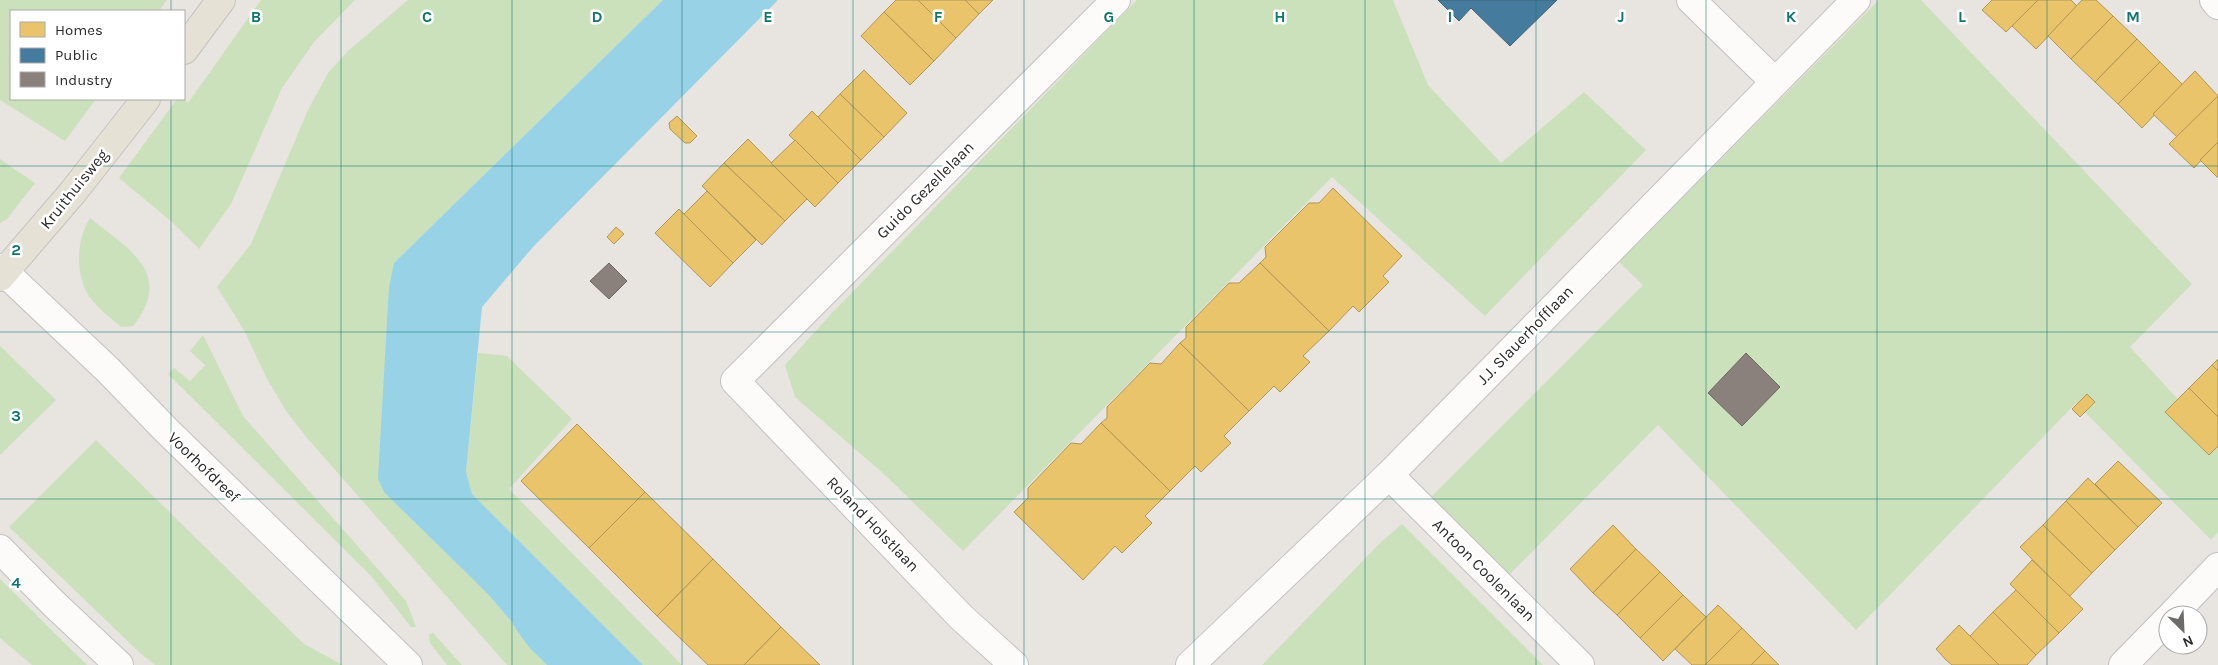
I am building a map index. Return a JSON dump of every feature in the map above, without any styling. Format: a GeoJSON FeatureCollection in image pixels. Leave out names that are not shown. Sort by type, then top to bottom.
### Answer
{"type":"FeatureCollection","features":[{"type":"Feature","properties":{"kind":"main road"},"geometry":{"type":"LineString","coordinates":[[185,49],[221,0]]}},
{"type":"Feature","properties":{"kind":"main road","name":"Kruithuisweg"},"geometry":{"type":"LineString","coordinates":[[1,272],[73,192],[145,100]]}},
{"type":"Feature","properties":{"kind":"street","name":"Guido Gezellelaan"},"geometry":{"type":"LineString","coordinates":[[735,381],[1116,0]]}},
{"type":"Feature","properties":{"kind":"street"},"geometry":{"type":"LineString","coordinates":[[1691,0],[1774,81]]}},
{"type":"Feature","properties":{"kind":"street","name":"J.J. Slauerhofflaan"},"geometry":{"type":"LineString","coordinates":[[1190,665],[1389,475],[1774,81],[1856,0]]}},
{"type":"Feature","properties":{"kind":"street"},"geometry":{"type":"LineString","coordinates":[[2214,0],[2218,4]]}},
{"type":"Feature","properties":{"kind":"street","name":"Voorhofdreef"},"geometry":{"type":"LineString","coordinates":[[1,272],[28,293],[108,370],[166,430],[408,665]]}},
{"type":"Feature","properties":{"kind":"street","name":"Roland Holstlaan"},"geometry":{"type":"LineString","coordinates":[[735,381],[961,617],[1014,665]]}},
{"type":"Feature","properties":{"kind":"street","name":"Antoon Coolenlaan"},"geometry":{"type":"LineString","coordinates":[[1389,475],[1580,665]]}},
{"type":"Feature","properties":{"kind":"street"},"geometry":{"type":"LineString","coordinates":[[0,549],[53,604],[119,665]]}},
{"type":"Feature","properties":{"kind":"street"},"geometry":{"type":"LineString","coordinates":[[2182,605],[2218,567]]}},
{"type":"Feature","properties":{"kind":"street"},"geometry":{"type":"LineString","coordinates":[[2123,665],[2158,629]]}},
{"type":"Feature","properties":{"kind":"green space"},"geometry":{"type":"Polygon","coordinates":[[[0,0],[167,0],[160,10],[10,10],[10,100],[95,100],[65,141],[0,100],[0,0]]]}},
{"type":"Feature","properties":{"kind":"green space"},"geometry":{"type":"Polygon","coordinates":[[[261,0],[355,0],[314,42],[282,88],[231,204],[199,249],[172,222],[119,178],[176,100],[185,100],[188,103],[261,0]]]}},
{"type":"Feature","properties":{"kind":"green space"},"geometry":{"type":"Polygon","coordinates":[[[408,0],[663,0],[394,263],[487,593],[512,622],[529,646],[547,665],[507,665],[307,438],[286,411],[266,377],[245,332],[217,287],[251,244],[308,110],[328,73],[348,51],[408,0]]]}},
{"type":"Feature","properties":{"kind":"green space"},"geometry":{"type":"Polygon","coordinates":[[[1137,0],[1393,0],[1428,85],[1501,163],[1584,92],[1646,150],[1485,316],[1332,177],[963,551],[885,475],[795,397],[785,365],[831,314],[1137,0]]]}},
{"type":"Feature","properties":{"kind":"green space"},"geometry":{"type":"Polygon","coordinates":[[[1879,0],[1921,0],[2192,284],[2130,347],[2218,443],[2218,532],[2211,540],[2076,403],[1856,630],[1658,425],[1508,576],[1431,497],[1643,285],[1619,262],[1879,0]]]}},
{"type":"Feature","properties":{"kind":"green space"},"geometry":{"type":"Polygon","coordinates":[[[0,159],[35,183],[7,219],[0,223],[0,159]]]}},
{"type":"Feature","properties":{"kind":"green space"},"geometry":{"type":"Polygon","coordinates":[[[90,218],[119,240],[131,252],[142,264],[148,277],[149,291],[145,307],[133,326],[121,327],[98,307],[86,291],[82,281],[79,259],[80,248],[85,227],[90,218]]]}},
{"type":"Feature","properties":{"kind":"green space"},"geometry":{"type":"Polygon","coordinates":[[[203,335],[243,416],[406,601],[416,627],[411,627],[371,576],[168,374],[174,368],[190,381],[205,365],[190,351],[203,335]]]}},
{"type":"Feature","properties":{"kind":"green space"},"geometry":{"type":"Polygon","coordinates":[[[0,346],[56,400],[0,455],[0,346]]]}},
{"type":"Feature","properties":{"kind":"green space"},"geometry":{"type":"Polygon","coordinates":[[[478,353],[507,356],[572,419],[509,489],[682,665],[643,665],[472,494],[466,472],[478,353]]]}},
{"type":"Feature","properties":{"kind":"green space"},"geometry":{"type":"Polygon","coordinates":[[[96,440],[304,644],[343,665],[155,665],[141,654],[9,527],[96,440]]]}},
{"type":"Feature","properties":{"kind":"green space"},"geometry":{"type":"Polygon","coordinates":[[[1402,524],[1543,665],[1262,665],[1380,543],[1402,524]]]}},
{"type":"Feature","properties":{"kind":"green space"},"geometry":{"type":"Polygon","coordinates":[[[0,579],[87,665],[32,665],[0,638],[0,579]]]}},
{"type":"Feature","properties":{"kind":"green space"},"geometry":{"type":"Polygon","coordinates":[[[433,633],[462,665],[447,665],[430,643],[429,634],[433,633]]]}},
{"type":"Feature","properties":{"kind":"water"},"geometry":{"type":"Polygon","coordinates":[[[663,0],[778,0],[533,247],[482,307],[466,472],[472,494],[643,665],[547,665],[529,647],[512,622],[487,593],[384,492],[378,479],[389,287],[394,263],[663,0]]]}},
{"type":"Feature","properties":{"kind":"building: Homes"},"geometry":{"type":"Polygon","coordinates":[[[896,0],[918,0],[956,38],[934,61],[884,12],[896,0]]]}},
{"type":"Feature","properties":{"kind":"building: Homes"},"geometry":{"type":"Polygon","coordinates":[[[918,0],[965,0],[979,14],[956,38],[918,0]]]}},
{"type":"Feature","properties":{"kind":"building: Homes"},"geometry":{"type":"Polygon","coordinates":[[[965,0],[993,0],[979,14],[965,0]]]}},
{"type":"Feature","properties":{"kind":"building: Homes"},"geometry":{"type":"Polygon","coordinates":[[[1992,0],[2038,0],[2006,32],[1982,10],[1992,0]]]}},
{"type":"Feature","properties":{"kind":"building: Homes"},"geometry":{"type":"Polygon","coordinates":[[[2038,0],[2071,0],[2077,6],[2036,49],[2012,26],[2038,0]]]}},
{"type":"Feature","properties":{"kind":"building: Homes"},"geometry":{"type":"Polygon","coordinates":[[[2082,0],[2096,0],[2113,16],[2071,59],[2048,36],[2082,0]]]}},
{"type":"Feature","properties":{"kind":"building: Homes"},"geometry":{"type":"Polygon","coordinates":[[[884,12],[934,61],[910,85],[861,36],[884,12]]]}},
{"type":"Feature","properties":{"kind":"building: Homes"},"geometry":{"type":"Polygon","coordinates":[[[2113,16],[2137,39],[2095,82],[2071,59],[2113,16]]]}},
{"type":"Feature","properties":{"kind":"building: Homes"},"geometry":{"type":"Polygon","coordinates":[[[2137,39],[2160,62],[2118,104],[2095,82],[2137,39]]]}},
{"type":"Feature","properties":{"kind":"building: Homes"},"geometry":{"type":"Polygon","coordinates":[[[2160,62],[2183,85],[2142,128],[2118,104],[2160,62]]]}},
{"type":"Feature","properties":{"kind":"building: Homes"},"geometry":{"type":"Polygon","coordinates":[[[864,70],[907,113],[884,137],[840,94],[864,70]]]}},
{"type":"Feature","properties":{"kind":"building: Homes"},"geometry":{"type":"Polygon","coordinates":[[[2195,71],[2218,96],[2177,137],[2153,114],[2195,71]]]}},
{"type":"Feature","properties":{"kind":"building: Homes"},"geometry":{"type":"Polygon","coordinates":[[[840,94],[884,137],[861,160],[818,117],[840,94]]]}},
{"type":"Feature","properties":{"kind":"building: Homes"},"geometry":{"type":"Polygon","coordinates":[[[2218,96],[2218,142],[2194,168],[2169,144],[2218,96]]]}},
{"type":"Feature","properties":{"kind":"building: Homes"},"geometry":{"type":"Polygon","coordinates":[[[812,111],[861,160],[838,183],[789,135],[812,111]]]}},
{"type":"Feature","properties":{"kind":"building: Homes"},"geometry":{"type":"Polygon","coordinates":[[[677,116],[697,136],[690,143],[685,143],[670,129],[669,123],[677,116]]]}},
{"type":"Feature","properties":{"kind":"building: Homes"},"geometry":{"type":"Polygon","coordinates":[[[748,139],[807,199],[785,221],[724,163],[748,139]]]}},
{"type":"Feature","properties":{"kind":"building: Homes"},"geometry":{"type":"Polygon","coordinates":[[[795,140],[838,183],[815,207],[771,163],[795,140]]]}},
{"type":"Feature","properties":{"kind":"building: Homes"},"geometry":{"type":"Polygon","coordinates":[[[2218,142],[2218,178],[2200,160],[2218,142]]]}},
{"type":"Feature","properties":{"kind":"building: Homes"},"geometry":{"type":"Polygon","coordinates":[[[724,163],[785,221],[762,245],[702,186],[724,163]]]}},
{"type":"Feature","properties":{"kind":"building: Homes"},"geometry":{"type":"Polygon","coordinates":[[[1333,188],[1402,256],[1383,276],[1389,282],[1359,312],[1353,306],[1329,331],[1260,263],[1266,257],[1265,247],[1309,203],[1319,203],[1333,188]]]}},
{"type":"Feature","properties":{"kind":"building: Homes"},"geometry":{"type":"Polygon","coordinates":[[[707,191],[756,240],[733,263],[684,214],[707,191]]]}},
{"type":"Feature","properties":{"kind":"building: Homes"},"geometry":{"type":"Polygon","coordinates":[[[679,209],[733,263],[710,287],[655,233],[679,209]]]}},
{"type":"Feature","properties":{"kind":"building: Homes"},"geometry":{"type":"Polygon","coordinates":[[[616,227],[624,234],[614,244],[607,237],[616,227]]]}},
{"type":"Feature","properties":{"kind":"building: Homes"},"geometry":{"type":"Polygon","coordinates":[[[1260,263],[1329,331],[1303,356],[1310,362],[1280,392],[1274,386],[1249,411],[1180,343],[1186,338],[1186,327],[1229,283],[1239,283],[1260,263]]]}},
{"type":"Feature","properties":{"kind":"building: Homes"},"geometry":{"type":"Polygon","coordinates":[[[1180,343],[1249,411],[1224,436],[1231,443],[1201,472],[1195,466],[1170,491],[1101,423],[1107,418],[1107,407],[1150,363],[1161,364],[1180,343]]]}},
{"type":"Feature","properties":{"kind":"building: Homes"},"geometry":{"type":"Polygon","coordinates":[[[2218,359],[2218,371],[2212,365],[2218,359]]]}},
{"type":"Feature","properties":{"kind":"building: Homes"},"geometry":{"type":"Polygon","coordinates":[[[2212,365],[2218,371],[2218,417],[2189,388],[2212,365]]]}},
{"type":"Feature","properties":{"kind":"building: Homes"},"geometry":{"type":"Polygon","coordinates":[[[2189,388],[2218,417],[2218,446],[2209,455],[2165,412],[2189,388]]]}},
{"type":"Feature","properties":{"kind":"building: Homes"},"geometry":{"type":"Polygon","coordinates":[[[2087,394],[2095,402],[2080,417],[2072,409],[2087,394]]]}},
{"type":"Feature","properties":{"kind":"building: Homes"},"geometry":{"type":"Polygon","coordinates":[[[1101,423],[1170,491],[1145,516],[1152,523],[1122,553],[1115,546],[1083,580],[1014,512],[1028,498],[1028,488],[1071,443],[1081,444],[1101,423]]]}},
{"type":"Feature","properties":{"kind":"building: Homes"},"geometry":{"type":"Polygon","coordinates":[[[577,424],[645,492],[589,548],[521,481],[577,424]]]}},
{"type":"Feature","properties":{"kind":"building: Homes"},"geometry":{"type":"Polygon","coordinates":[[[2118,461],[2162,503],[2138,527],[2095,484],[2118,461]]]}},
{"type":"Feature","properties":{"kind":"building: Homes"},"geometry":{"type":"Polygon","coordinates":[[[2088,478],[2138,527],[2115,550],[2066,501],[2088,478]]]}},
{"type":"Feature","properties":{"kind":"building: Homes"},"geometry":{"type":"Polygon","coordinates":[[[645,492],[713,559],[657,616],[589,548],[645,492]]]}},
{"type":"Feature","properties":{"kind":"building: Homes"},"geometry":{"type":"Polygon","coordinates":[[[2066,501],[2115,550],[2092,573],[2043,525],[2066,501]]]}},
{"type":"Feature","properties":{"kind":"building: Homes"},"geometry":{"type":"Polygon","coordinates":[[[1613,525],[1636,549],[1593,593],[1570,569],[1613,525]]]}},
{"type":"Feature","properties":{"kind":"building: Homes"},"geometry":{"type":"Polygon","coordinates":[[[2043,525],[2092,573],[2069,597],[2020,547],[2043,525]]]}},
{"type":"Feature","properties":{"kind":"building: Homes"},"geometry":{"type":"Polygon","coordinates":[[[1636,549],[1660,572],[1617,615],[1593,593],[1636,549]]]}},
{"type":"Feature","properties":{"kind":"building: Homes"},"geometry":{"type":"Polygon","coordinates":[[[713,559],[781,627],[744,665],[708,665],[657,616],[713,559]]]}},
{"type":"Feature","properties":{"kind":"building: Homes"},"geometry":{"type":"Polygon","coordinates":[[[2032,560],[2083,609],[2059,633],[2010,584],[2032,560]]]}},
{"type":"Feature","properties":{"kind":"building: Homes"},"geometry":{"type":"Polygon","coordinates":[[[1660,572],[1683,595],[1640,638],[1617,615],[1660,572]]]}},
{"type":"Feature","properties":{"kind":"building: Homes"},"geometry":{"type":"Polygon","coordinates":[[[2016,590],[2059,633],[2036,655],[1993,612],[2016,590]]]}},
{"type":"Feature","properties":{"kind":"building: Homes"},"geometry":{"type":"Polygon","coordinates":[[[1683,595],[1706,617],[1663,661],[1640,638],[1683,595]]]}},
{"type":"Feature","properties":{"kind":"building: Homes"},"geometry":{"type":"Polygon","coordinates":[[[1718,605],[1742,628],[1705,665],[1692,665],[1675,649],[1718,605]]]}},
{"type":"Feature","properties":{"kind":"building: Homes"},"geometry":{"type":"Polygon","coordinates":[[[1993,612],[2036,655],[2027,665],[1999,665],[1970,636],[1993,612]]]}},
{"type":"Feature","properties":{"kind":"building: Homes"},"geometry":{"type":"Polygon","coordinates":[[[1959,625],[1999,665],[1952,665],[1946,660],[1936,649],[1959,625]]]}},
{"type":"Feature","properties":{"kind":"building: Homes"},"geometry":{"type":"Polygon","coordinates":[[[781,627],[820,665],[744,665],[781,627]]]}},
{"type":"Feature","properties":{"kind":"building: Homes"},"geometry":{"type":"Polygon","coordinates":[[[1742,628],[1765,651],[1751,665],[1705,665],[1742,628]]]}},
{"type":"Feature","properties":{"kind":"building: Homes"},"geometry":{"type":"Polygon","coordinates":[[[1765,651],[1779,665],[1751,665],[1765,651]]]}},
{"type":"Feature","properties":{"kind":"building: Public"},"geometry":{"type":"Polygon","coordinates":[[[1438,0],[1557,0],[1510,46],[1471,8],[1459,21],[1438,0]]]}},
{"type":"Feature","properties":{"kind":"building: Industry"},"geometry":{"type":"Polygon","coordinates":[[[609,263],[627,281],[609,299],[590,281],[609,263]]]}},
{"type":"Feature","properties":{"kind":"building: Industry"},"geometry":{"type":"Polygon","coordinates":[[[1746,353],[1780,387],[1742,426],[1708,393],[1746,353]]]}}]}
